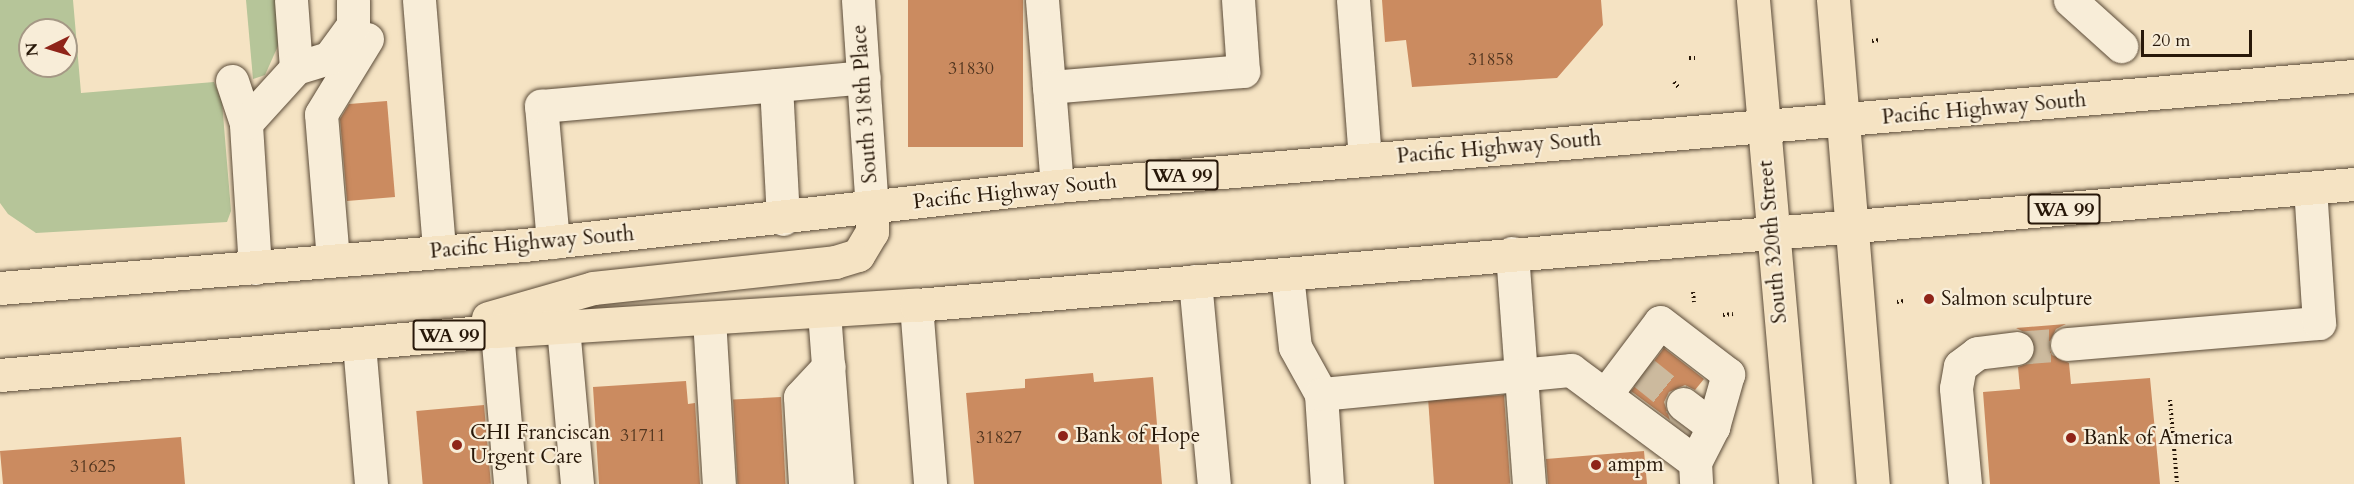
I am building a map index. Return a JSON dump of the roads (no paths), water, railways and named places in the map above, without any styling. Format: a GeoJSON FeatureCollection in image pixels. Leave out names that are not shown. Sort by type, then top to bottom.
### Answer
{"type":"FeatureCollection","features":[{"type":"Feature","properties":{"kind":"main road","name":"South 320th Street"},"geometry":{"type":"LineString","coordinates":[[1753,0],[1795,484]]}},
{"type":"Feature","properties":{"kind":"main road"},"geometry":{"type":"LineString","coordinates":[[1833,0],[1873,484]]}},
{"type":"Feature","properties":{"kind":"main road","name":"Pacific Highway South"},"geometry":{"type":"LineString","coordinates":[[0,288],[553,242],[783,219],[1057,186],[2354,76]]}},
{"type":"Feature","properties":{"kind":"main road","name":"WA 99"},"geometry":{"type":"LineString","coordinates":[[0,375],[419,338],[824,312],[1287,275],[1512,253],[2354,184]]}},
{"type":"Feature","properties":{"kind":"main road"},"geometry":{"type":"LineString","coordinates":[[419,338],[593,288],[851,258],[869,244],[872,209]]}},
{"type":"Feature","properties":{"kind":"lane"},"geometry":{"type":"LineString","coordinates":[[291,0],[296,68]]}},
{"type":"Feature","properties":{"kind":"lane"},"geometry":{"type":"LineString","coordinates":[[246,123],[296,68],[329,57],[353,25],[353,0]]}},
{"type":"Feature","properties":{"kind":"lane"},"geometry":{"type":"LineString","coordinates":[[333,260],[321,114],[373,30],[373,0]]}},
{"type":"Feature","properties":{"kind":"lane"},"geometry":{"type":"LineString","coordinates":[[419,0],[439,251]]}},
{"type":"Feature","properties":{"kind":"lane","name":"South 318th Place"},"geometry":{"type":"LineString","coordinates":[[858,0],[872,209]]}},
{"type":"Feature","properties":{"kind":"lane"},"geometry":{"type":"LineString","coordinates":[[1042,0],[1057,186]]}},
{"type":"Feature","properties":{"kind":"lane"},"geometry":{"type":"LineString","coordinates":[[1049,87],[1243,70],[1238,0]]}},
{"type":"Feature","properties":{"kind":"lane"},"geometry":{"type":"LineString","coordinates":[[1353,0],[1365,160]]}},
{"type":"Feature","properties":{"kind":"lane"},"geometry":{"type":"LineString","coordinates":[[553,242],[541,106],[864,77]]}},
{"type":"Feature","properties":{"kind":"lane"},"geometry":{"type":"LineString","coordinates":[[232,81],[246,123],[255,268]]}},
{"type":"Feature","properties":{"kind":"lane"},"geometry":{"type":"LineString","coordinates":[[776,85],[783,219]]}},
{"type":"Feature","properties":{"kind":"lane"},"geometry":{"type":"LineString","coordinates":[[2067,344],[2319,323],[2310,189]]}},
{"type":"Feature","properties":{"kind":"lane"},"geometry":{"type":"LineString","coordinates":[[1512,253],[1529,484]]}},
{"type":"Feature","properties":{"kind":"lane"},"geometry":{"type":"LineString","coordinates":[[1287,275],[1295,347],[1321,394],[1328,484]]}},
{"type":"Feature","properties":{"kind":"lane"},"geometry":{"type":"LineString","coordinates":[[1195,281],[1214,484]]}},
{"type":"Feature","properties":{"kind":"lane"},"geometry":{"type":"LineString","coordinates":[[916,305],[930,484]]}},
{"type":"Feature","properties":{"kind":"lane"},"geometry":{"type":"LineString","coordinates":[[824,312],[837,484]]}},
{"type":"Feature","properties":{"kind":"lane"},"geometry":{"type":"LineString","coordinates":[[709,318],[719,484]]}},
{"type":"Feature","properties":{"kind":"lane"},"geometry":{"type":"LineString","coordinates":[[1321,394],[1571,370],[1605,395],[1696,473],[1713,427],[1728,374],[1659,322],[1634,365],[1605,395]]}},
{"type":"Feature","properties":{"kind":"lane"},"geometry":{"type":"LineString","coordinates":[[563,327],[577,484]]}},
{"type":"Feature","properties":{"kind":"lane"},"geometry":{"type":"LineString","coordinates":[[498,332],[510,484]]}},
{"type":"Feature","properties":{"kind":"lane"},"geometry":{"type":"LineString","coordinates":[[359,344],[371,484]]}},
{"type":"Feature","properties":{"kind":"lane"},"geometry":{"type":"LineString","coordinates":[[1965,484],[1956,388],[1960,366],[1977,353],[2017,348]]}},
{"type":"Feature","properties":{"kind":"lane"},"geometry":{"type":"LineString","coordinates":[[805,484],[800,397],[829,366]]}},
{"type":"Feature","properties":{"kind":"lane"},"geometry":{"type":"LineString","coordinates":[[1683,404],[1713,427]]}},
{"type":"Feature","properties":{"kind":"tunnel"},"geometry":{"type":"LineString","coordinates":[[2017,348],[2067,344]]}},
{"type":"Feature","properties":{"kind":"tunnel"},"geometry":{"type":"LineString","coordinates":[[1638,368],[1683,404]]}},
{"type":"Feature","properties":{"kind":"place","name":"Salmon sculpture"},"geometry":{"type":"Point","coordinates":[1929,299]}},
{"type":"Feature","properties":{"kind":"place","name":"Bank of Hope"},"geometry":{"type":"Point","coordinates":[1063,436]}},
{"type":"Feature","properties":{"kind":"place","name":"Bank of America"},"geometry":{"type":"Point","coordinates":[2071,438]}},
{"type":"Feature","properties":{"kind":"place","name":"CHI Franciscan Urgent Care"},"geometry":{"type":"Point","coordinates":[457,445]}},
{"type":"Feature","properties":{"kind":"place","name":"ampm"},"geometry":{"type":"Point","coordinates":[1596,465]}}]}
